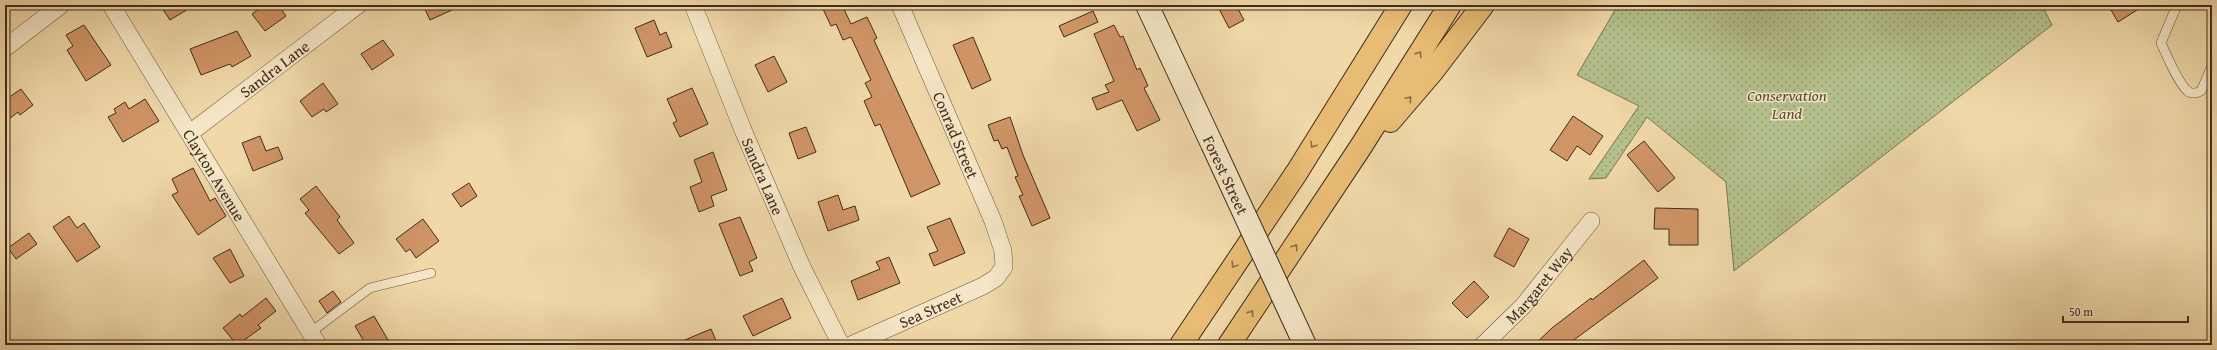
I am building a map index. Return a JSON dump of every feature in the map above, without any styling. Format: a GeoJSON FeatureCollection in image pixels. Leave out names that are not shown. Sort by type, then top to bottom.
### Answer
{"type":"FeatureCollection","features":[{"type":"Feature","properties":{"kind":"highway"},"geometry":{"type":"LineString","coordinates":[[1329,120],[1386,5]]}},
{"type":"Feature","properties":{"kind":"highway"},"geometry":{"type":"LineString","coordinates":[[1181,345],[1292,178],[1401,5]]}},
{"type":"Feature","properties":{"kind":"highway"},"geometry":{"type":"LineString","coordinates":[[1229,345],[1338,181],[1450,5]]}},
{"type":"Feature","properties":{"kind":"highway"},"geometry":{"type":"LineString","coordinates":[[1338,181],[1432,72],[1483,5]]}},
{"type":"Feature","properties":{"kind":"street"},"geometry":{"type":"LineString","coordinates":[[5,48],[61,5]]}},
{"type":"Feature","properties":{"kind":"street","name":"Clayton Avenue"},"geometry":{"type":"LineString","coordinates":[[111,5],[314,339]]}},
{"type":"Feature","properties":{"kind":"street","name":"Sandra Lane"},"geometry":{"type":"LineString","coordinates":[[190,133],[358,5]]}},
{"type":"Feature","properties":{"kind":"street","name":"Sandra Lane"},"geometry":{"type":"LineString","coordinates":[[693,5],[743,130],[796,253],[841,345]]}},
{"type":"Feature","properties":{"kind":"street","name":"Conrad Street"},"geometry":{"type":"LineString","coordinates":[[900,5],[993,221],[1003,251],[1004,267]]}},
{"type":"Feature","properties":{"kind":"street","name":"Forest Street"},"geometry":{"type":"LineString","coordinates":[[1147,5],[1305,345]]}},
{"type":"Feature","properties":{"kind":"street","name":"Margaret Way"},"geometry":{"type":"LineString","coordinates":[[1483,345],[1523,306],[1591,221]]}},
{"type":"Feature","properties":{"kind":"street","name":"Sea Street"},"geometry":{"type":"LineString","coordinates":[[851,345],[971,292],[996,278],[1004,267]]}},
{"type":"Feature","properties":{"kind":"lane"},"geometry":{"type":"LineString","coordinates":[[2177,5],[2161,43],[2184,86],[2190,92],[2194,93],[2201,91],[2212,66]]}},
{"type":"Feature","properties":{"kind":"lane"},"geometry":{"type":"LineString","coordinates":[[314,339],[370,288],[431,273]]}},
{"type":"Feature","properties":{"kind":"green space","name":"Conservation Land"},"geometry":{"type":"Polygon","coordinates":[[[1618,5],[2042,5],[2052,25],[1734,271],[1726,182],[1647,117],[1606,178],[1589,179],[1639,106],[1577,75],[1618,5]]]}},
{"type":"Feature","properties":{"kind":"building"},"geometry":{"type":"Polygon","coordinates":[[[160,5],[195,5],[170,20],[160,5]]]}},
{"type":"Feature","properties":{"kind":"building"},"geometry":{"type":"Polygon","coordinates":[[[264,5],[278,5],[286,16],[265,31],[252,14],[264,5]]]}},
{"type":"Feature","properties":{"kind":"building"},"geometry":{"type":"Polygon","coordinates":[[[423,5],[463,5],[430,20],[423,5]]]}},
{"type":"Feature","properties":{"kind":"building"},"geometry":{"type":"Polygon","coordinates":[[[833,5],[842,5],[851,24],[867,17],[877,38],[874,40],[940,184],[911,197],[880,124],[875,126],[864,101],[872,97],[865,83],[871,80],[851,37],[843,40],[836,24],[831,26],[823,9],[833,5]]]}},
{"type":"Feature","properties":{"kind":"building"},"geometry":{"type":"Polygon","coordinates":[[[1217,5],[1236,5],[1244,20],[1229,28],[1217,5]]]}},
{"type":"Feature","properties":{"kind":"building"},"geometry":{"type":"Polygon","coordinates":[[[2108,5],[2145,5],[2118,22],[2108,5]]]}},
{"type":"Feature","properties":{"kind":"building"},"geometry":{"type":"Polygon","coordinates":[[[1093,11],[1098,22],[1064,37],[1059,26],[1093,11]]]}},
{"type":"Feature","properties":{"kind":"building"},"geometry":{"type":"Polygon","coordinates":[[[654,20],[660,35],[666,32],[672,47],[647,57],[635,28],[654,20]]]}},
{"type":"Feature","properties":{"kind":"building"},"geometry":{"type":"Polygon","coordinates":[[[84,25],[111,65],[86,81],[67,50],[73,46],[66,35],[84,25]]]}},
{"type":"Feature","properties":{"kind":"building"},"geometry":{"type":"Polygon","coordinates":[[[1114,25],[1120,37],[1123,36],[1137,70],[1140,68],[1148,86],[1144,88],[1160,120],[1137,131],[1122,100],[1097,110],[1092,98],[1109,92],[1105,85],[1114,81],[1094,34],[1114,25]]]}},
{"type":"Feature","properties":{"kind":"building"},"geometry":{"type":"Polygon","coordinates":[[[237,31],[251,56],[232,67],[230,64],[201,75],[190,49],[237,31]]]}},
{"type":"Feature","properties":{"kind":"building"},"geometry":{"type":"Polygon","coordinates":[[[973,37],[991,80],[972,89],[953,45],[973,37]]]}},
{"type":"Feature","properties":{"kind":"building"},"geometry":{"type":"Polygon","coordinates":[[[383,40],[394,55],[372,70],[361,54],[383,40]]]}},
{"type":"Feature","properties":{"kind":"building"},"geometry":{"type":"Polygon","coordinates":[[[774,56],[787,82],[768,92],[755,65],[774,56]]]}},
{"type":"Feature","properties":{"kind":"building"},"geometry":{"type":"Polygon","coordinates":[[[323,83],[338,104],[326,112],[324,109],[312,117],[300,101],[323,83]]]}},
{"type":"Feature","properties":{"kind":"building"},"geometry":{"type":"Polygon","coordinates":[[[692,88],[708,124],[680,137],[673,123],[677,121],[667,99],[692,88]]]}},
{"type":"Feature","properties":{"kind":"building"},"geometry":{"type":"Polygon","coordinates":[[[21,89],[33,105],[20,115],[18,112],[5,122],[5,100],[21,89]]]}},
{"type":"Feature","properties":{"kind":"building"},"geometry":{"type":"Polygon","coordinates":[[[145,99],[159,121],[123,142],[108,117],[116,113],[114,109],[125,102],[129,109],[145,99]]]}},
{"type":"Feature","properties":{"kind":"building"},"geometry":{"type":"Polygon","coordinates":[[[1573,116],[1603,136],[1590,155],[1577,146],[1567,161],[1550,150],[1573,116]]]}},
{"type":"Feature","properties":{"kind":"building"},"geometry":{"type":"Polygon","coordinates":[[[1010,117],[1023,155],[1050,218],[1032,226],[1019,196],[1023,195],[1015,177],[1018,176],[1007,147],[1002,149],[998,140],[994,141],[988,125],[1010,117]]]}},
{"type":"Feature","properties":{"kind":"building"},"geometry":{"type":"Polygon","coordinates":[[[806,127],[816,152],[798,159],[789,133],[806,127]]]}},
{"type":"Feature","properties":{"kind":"building"},"geometry":{"type":"Polygon","coordinates":[[[260,136],[266,151],[278,147],[283,159],[253,171],[242,143],[260,136]]]}},
{"type":"Feature","properties":{"kind":"building"},"geometry":{"type":"Polygon","coordinates":[[[1644,141],[1675,178],[1658,192],[1627,155],[1644,141]]]}},
{"type":"Feature","properties":{"kind":"building"},"geometry":{"type":"Polygon","coordinates":[[[713,152],[727,190],[711,196],[714,206],[699,212],[690,187],[702,182],[694,160],[713,152]]]}},
{"type":"Feature","properties":{"kind":"building"},"geometry":{"type":"Polygon","coordinates":[[[193,168],[210,201],[215,198],[226,216],[198,235],[172,195],[178,192],[172,179],[193,168]]]}},
{"type":"Feature","properties":{"kind":"building"},"geometry":{"type":"Polygon","coordinates":[[[469,183],[477,196],[461,207],[452,194],[469,183]]]}},
{"type":"Feature","properties":{"kind":"building"},"geometry":{"type":"Polygon","coordinates":[[[316,186],[340,217],[337,220],[354,243],[339,254],[305,213],[309,210],[300,199],[316,186]]]}},
{"type":"Feature","properties":{"kind":"building"},"geometry":{"type":"Polygon","coordinates":[[[838,195],[843,210],[855,206],[859,220],[828,231],[818,202],[838,195]]]}},
{"type":"Feature","properties":{"kind":"building"},"geometry":{"type":"Polygon","coordinates":[[[1655,208],[1698,209],[1698,245],[1669,245],[1669,229],[1654,229],[1655,208]]]}},
{"type":"Feature","properties":{"kind":"building"},"geometry":{"type":"Polygon","coordinates":[[[69,216],[77,228],[84,223],[100,247],[77,262],[53,227],[69,216]]]}},
{"type":"Feature","properties":{"kind":"building"},"geometry":{"type":"Polygon","coordinates":[[[740,217],[757,258],[749,262],[753,271],[740,276],[719,224],[740,217]]]}},
{"type":"Feature","properties":{"kind":"building"},"geometry":{"type":"Polygon","coordinates":[[[950,218],[965,253],[934,266],[929,254],[938,251],[927,227],[950,218]]]}},
{"type":"Feature","properties":{"kind":"building"},"geometry":{"type":"Polygon","coordinates":[[[423,219],[439,241],[416,258],[410,249],[406,252],[396,239],[423,219]]]}},
{"type":"Feature","properties":{"kind":"building"},"geometry":{"type":"Polygon","coordinates":[[[1509,228],[1529,239],[1514,267],[1494,256],[1509,228]]]}},
{"type":"Feature","properties":{"kind":"building"},"geometry":{"type":"Polygon","coordinates":[[[29,233],[37,244],[16,259],[8,248],[29,233]]]}},
{"type":"Feature","properties":{"kind":"building"},"geometry":{"type":"Polygon","coordinates":[[[230,249],[244,276],[230,283],[213,258],[230,249]]]}},
{"type":"Feature","properties":{"kind":"building"},"geometry":{"type":"Polygon","coordinates":[[[889,257],[900,283],[858,300],[851,281],[880,269],[876,262],[889,257]]]}},
{"type":"Feature","properties":{"kind":"building"},"geometry":{"type":"Polygon","coordinates":[[[1644,260],[1658,278],[1567,345],[1534,345],[1552,328],[1591,298],[1592,300],[1644,260]]]}},
{"type":"Feature","properties":{"kind":"building"},"geometry":{"type":"Polygon","coordinates":[[[1474,281],[1489,297],[1467,318],[1452,303],[1474,281]]]}},
{"type":"Feature","properties":{"kind":"building"},"geometry":{"type":"Polygon","coordinates":[[[333,291],[341,302],[327,313],[319,301],[333,291]]]}},
{"type":"Feature","properties":{"kind":"building"},"geometry":{"type":"Polygon","coordinates":[[[266,298],[276,311],[258,325],[261,328],[237,345],[223,328],[240,314],[242,317],[266,298]]]}},
{"type":"Feature","properties":{"kind":"building"},"geometry":{"type":"Polygon","coordinates":[[[782,298],[791,318],[753,336],[743,316],[782,298]]]}},
{"type":"Feature","properties":{"kind":"building"},"geometry":{"type":"Polygon","coordinates":[[[374,316],[391,345],[366,345],[355,326],[374,316]]]}},
{"type":"Feature","properties":{"kind":"building"},"geometry":{"type":"Polygon","coordinates":[[[711,329],[718,345],[673,345],[711,329]]]}}]}
